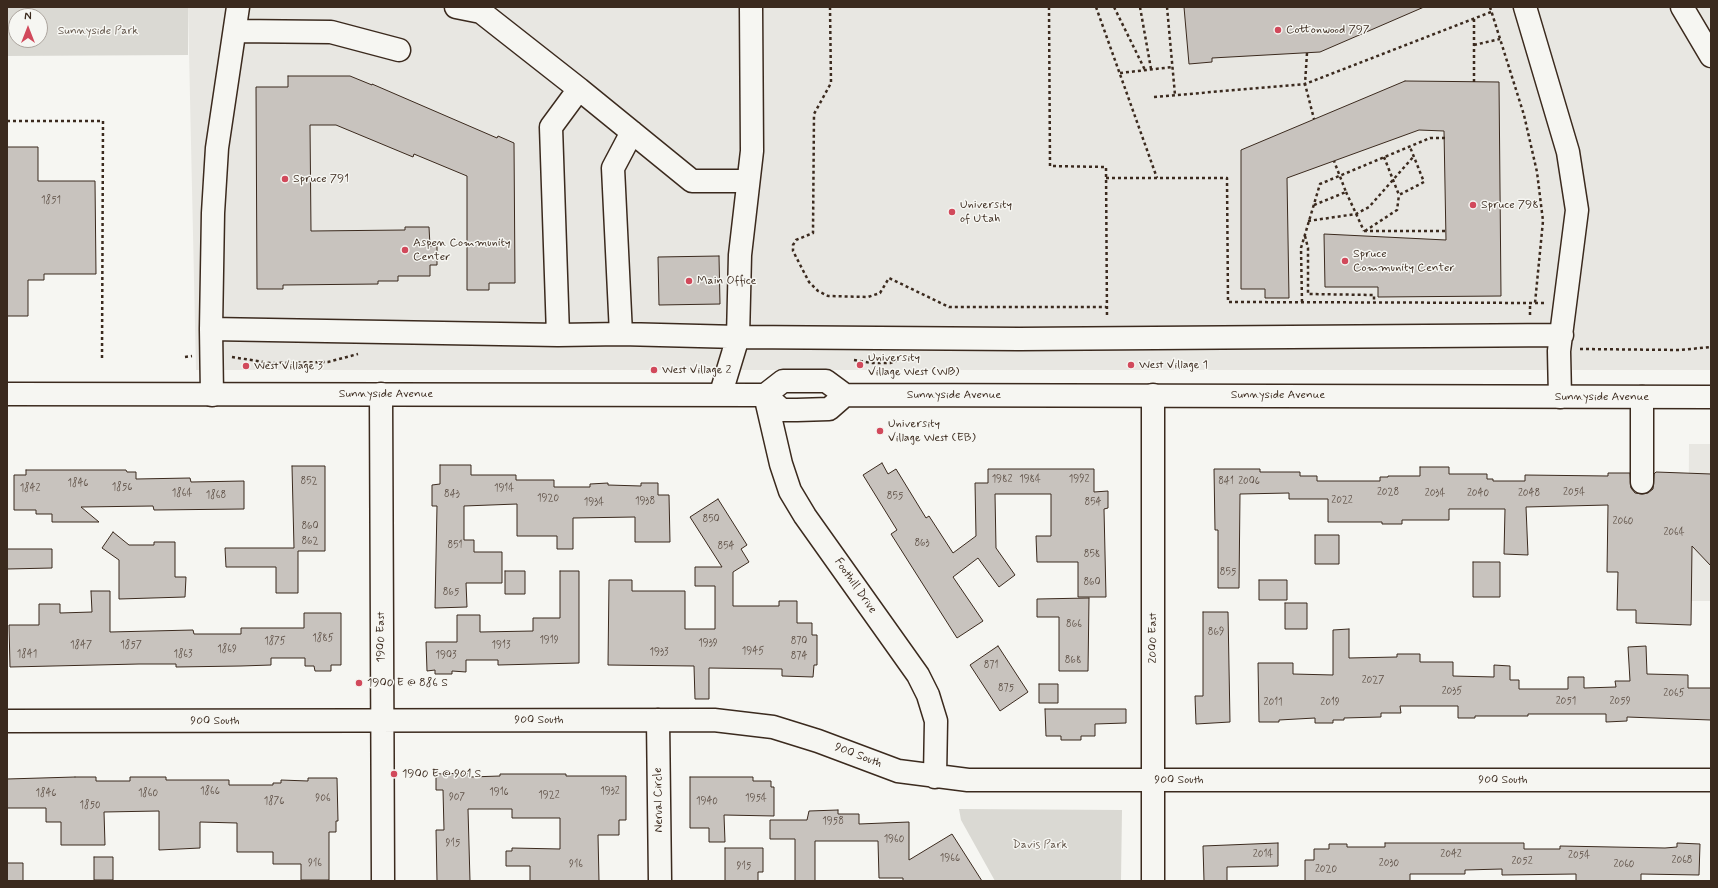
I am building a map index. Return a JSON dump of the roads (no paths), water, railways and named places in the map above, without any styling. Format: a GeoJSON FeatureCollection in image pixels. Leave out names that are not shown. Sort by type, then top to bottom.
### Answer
{"type":"FeatureCollection","features":[{"type":"Feature","properties":{"kind":"street"},"geometry":{"type":"LineString","coordinates":[[212,394],[211,330],[213,213],[217,148],[236,31],[238,7]]}},
{"type":"Feature","properties":{"kind":"street"},"geometry":{"type":"LineString","coordinates":[[456,7],[481,12],[692,181],[748,181]]}},
{"type":"Feature","properties":{"kind":"street"},"geometry":{"type":"LineString","coordinates":[[721,393],[738,337],[740,255],[752,151],[751,7]]}},
{"type":"Feature","properties":{"kind":"street"},"geometry":{"type":"LineString","coordinates":[[1525,7],[1568,152],[1577,210],[1568,342],[1559,351],[1560,397]]}},
{"type":"Feature","properties":{"kind":"street"},"geometry":{"type":"LineString","coordinates":[[1682,7],[1711,56]]}},
{"type":"Feature","properties":{"kind":"street"},"geometry":{"type":"LineString","coordinates":[[236,31],[331,32],[398,50]]}},
{"type":"Feature","properties":{"kind":"street"},"geometry":{"type":"LineString","coordinates":[[558,335],[551,127],[579,89]]}},
{"type":"Feature","properties":{"kind":"street"},"geometry":{"type":"LineString","coordinates":[[621,334],[613,168],[632,132]]}},
{"type":"Feature","properties":{"kind":"street"},"geometry":{"type":"LineString","coordinates":[[211,330],[558,335],[621,334],[738,337],[1107,338],[1568,342]]}},
{"type":"Feature","properties":{"kind":"street"},"geometry":{"type":"LineString","coordinates":[[783,381],[826,381],[845,395],[829,409],[782,410],[765,394],[783,381]]}},
{"type":"Feature","properties":{"kind":"street","name":"Sunnyside Avenue"},"geometry":{"type":"LineString","coordinates":[[7,394],[765,394]]}},
{"type":"Feature","properties":{"kind":"street","name":"1900 East"},"geometry":{"type":"LineString","coordinates":[[381,394],[382,881]]}},
{"type":"Feature","properties":{"kind":"street","name":"Foothill Drive"},"geometry":{"type":"LineString","coordinates":[[765,394],[781,464],[790,491],[805,516],[918,675],[928,695],[936,721],[934,777]]}},
{"type":"Feature","properties":{"kind":"street","name":"Sunnyside Avenue"},"geometry":{"type":"LineString","coordinates":[[845,395],[1711,397]]}},
{"type":"Feature","properties":{"kind":"street","name":"2000 East"},"geometry":{"type":"LineString","coordinates":[[1153,395],[1153,881]]}},
{"type":"Feature","properties":{"kind":"street"},"geometry":{"type":"LineString","coordinates":[[1642,397],[1642,482]]}},
{"type":"Feature","properties":{"kind":"street","name":"Nerual Circle"},"geometry":{"type":"LineString","coordinates":[[658,720],[660,881]]}},
{"type":"Feature","properties":{"kind":"street","name":"900 South"},"geometry":{"type":"LineString","coordinates":[[7,721],[714,720],[773,727],[818,741],[865,760],[898,771],[934,777],[968,780],[1711,780]]}},
{"type":"Feature","properties":{"kind":"place","name":"Cottonwood 797"},"geometry":{"type":"Point","coordinates":[1278,30]}},
{"type":"Feature","properties":{"kind":"place","name":"Spruce 791"},"geometry":{"type":"Point","coordinates":[285,179]}},
{"type":"Feature","properties":{"kind":"place","name":"Spruce 798"},"geometry":{"type":"Point","coordinates":[1473,205]}},
{"type":"Feature","properties":{"kind":"place","name":"University of Utah"},"geometry":{"type":"Point","coordinates":[952,212]}},
{"type":"Feature","properties":{"kind":"place","name":"Aspen Community Center"},"geometry":{"type":"Point","coordinates":[405,250]}},
{"type":"Feature","properties":{"kind":"place","name":"Spruce Community Center"},"geometry":{"type":"Point","coordinates":[1345,261]}},
{"type":"Feature","properties":{"kind":"place","name":"Main Office"},"geometry":{"type":"Point","coordinates":[689,281]}},
{"type":"Feature","properties":{"kind":"place","name":"University Village West (WB)"},"geometry":{"type":"Point","coordinates":[860,365]}},
{"type":"Feature","properties":{"kind":"place","name":"West Village 1"},"geometry":{"type":"Point","coordinates":[1131,365]}},
{"type":"Feature","properties":{"kind":"place","name":"West Village 3"},"geometry":{"type":"Point","coordinates":[246,366]}},
{"type":"Feature","properties":{"kind":"place","name":"West Village 2"},"geometry":{"type":"Point","coordinates":[654,370]}},
{"type":"Feature","properties":{"kind":"place","name":"University Village West (EB)"},"geometry":{"type":"Point","coordinates":[880,431]}},
{"type":"Feature","properties":{"kind":"place","name":"1900 E @ 886 S"},"geometry":{"type":"Point","coordinates":[359,683]}},
{"type":"Feature","properties":{"kind":"place","name":"1900 E @ 901 S"},"geometry":{"type":"Point","coordinates":[394,774]}},
{"type":"Feature","properties":{"kind":"park label","name":"Sunnyside Park"},"geometry":{"type":"Point","coordinates":[98,31]}},
{"type":"Feature","properties":{"kind":"park label","name":"Davis Park"},"geometry":{"type":"Point","coordinates":[1040,845]}}]}
